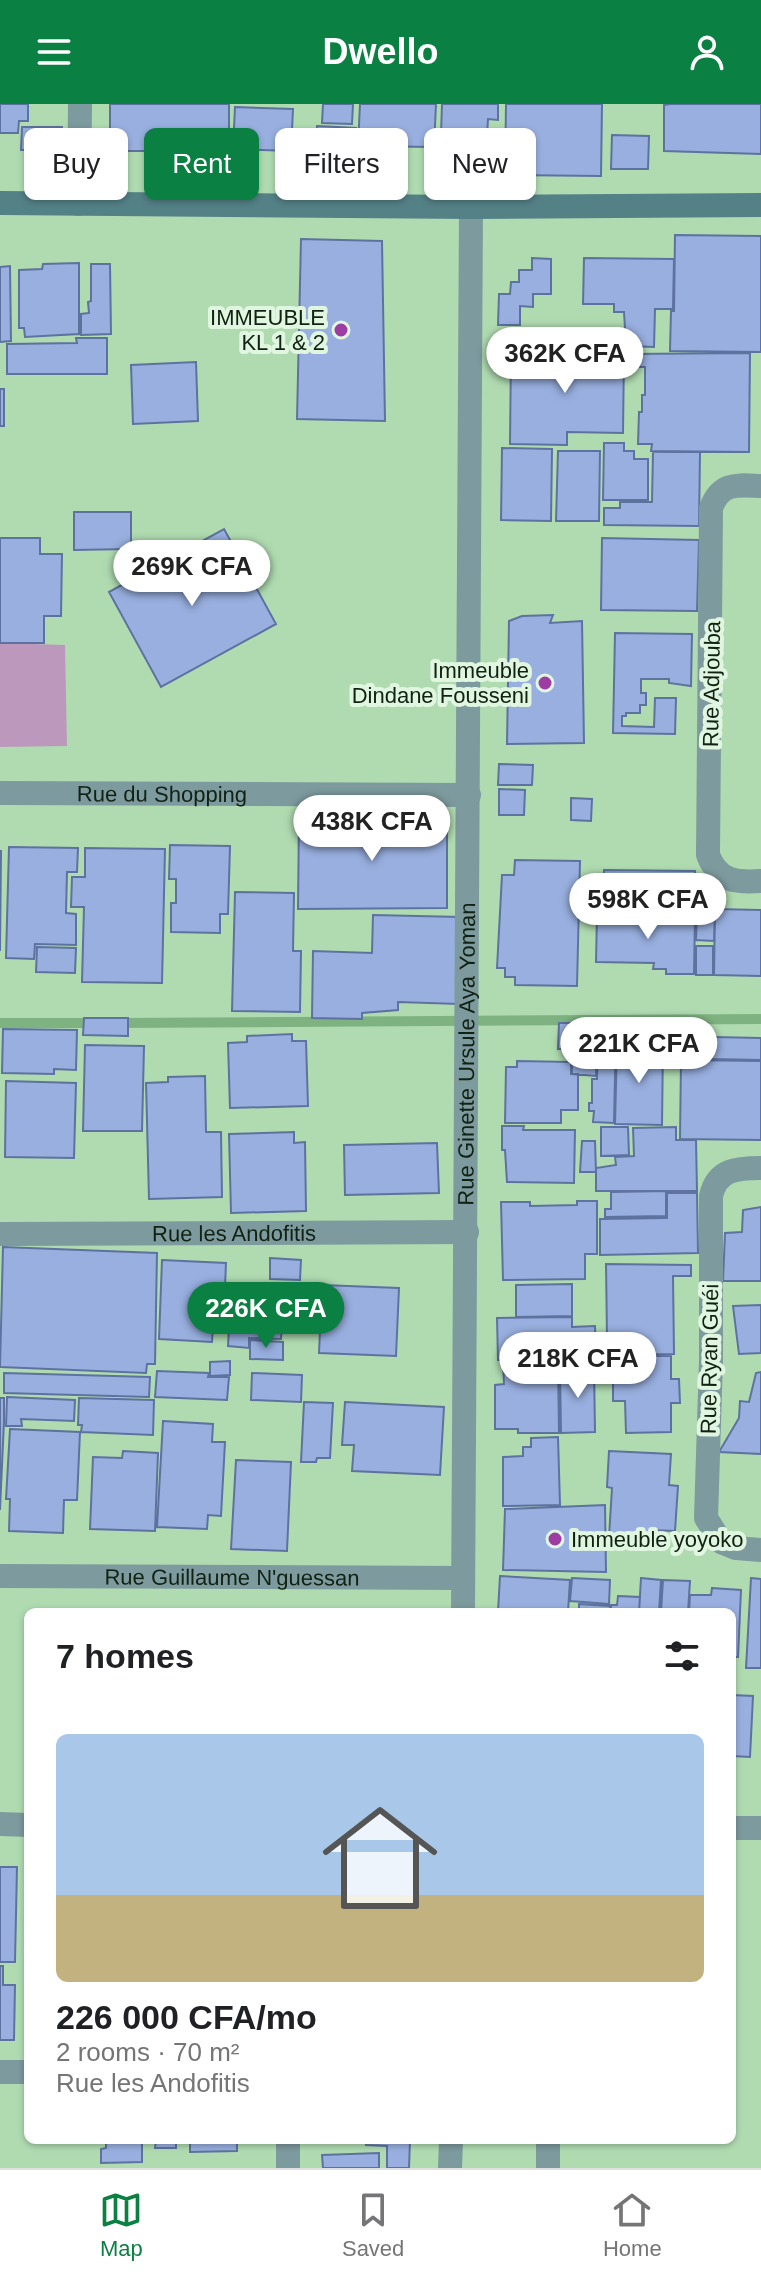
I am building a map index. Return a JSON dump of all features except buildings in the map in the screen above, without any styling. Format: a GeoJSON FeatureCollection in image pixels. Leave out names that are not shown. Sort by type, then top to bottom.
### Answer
{"type":"FeatureCollection","features":[{"type":"Feature","properties":{"kind":"main road"},"geometry":{"type":"LineString","coordinates":[[0,203],[471,207],[761,205]]}},
{"type":"Feature","properties":{"kind":"street"},"geometry":{"type":"LineString","coordinates":[[79,204],[80,104]]}},
{"type":"Feature","properties":{"kind":"street","name":"Rue Ginette Ursule Aya Yoman"},"geometry":{"type":"LineString","coordinates":[[463,1608],[471,207]]}},
{"type":"Feature","properties":{"kind":"street","name":"Rue Adjouba"},"geometry":{"type":"LineString","coordinates":[[761,486],[731,486],[720,491],[711,508],[708,855],[712,867],[731,881],[761,881]]}},
{"type":"Feature","properties":{"kind":"street","name":"Rue du Shopping"},"geometry":{"type":"LineString","coordinates":[[0,793],[469,795]]}},
{"type":"Feature","properties":{"kind":"street","name":"Rue Ryan Guéi"},"geometry":{"type":"LineString","coordinates":[[761,1168],[727,1171],[718,1178],[711,1196],[711,1360],[706,1518],[721,1542],[736,1548],[761,1550]]}},
{"type":"Feature","properties":{"kind":"street","name":"Rue les Andofitis"},"geometry":{"type":"LineString","coordinates":[[0,1234],[467,1232]]}},
{"type":"Feature","properties":{"kind":"street","name":"Rue Guillaume N'guessan"},"geometry":{"type":"LineString","coordinates":[[0,1576],[463,1578]]}},
{"type":"Feature","properties":{"kind":"street"},"geometry":{"type":"LineString","coordinates":[[0,1824],[24,1825]]}},
{"type":"Feature","properties":{"kind":"street"},"geometry":{"type":"LineString","coordinates":[[736,1828],[761,1828]]}},
{"type":"Feature","properties":{"kind":"street"},"geometry":{"type":"LineString","coordinates":[[0,2072],[24,2072]]}},
{"type":"Feature","properties":{"kind":"street"},"geometry":{"type":"LineString","coordinates":[[288,2144],[288,2168]]}},
{"type":"Feature","properties":{"kind":"street"},"geometry":{"type":"LineString","coordinates":[[450,2168],[451,2144]]}},
{"type":"Feature","properties":{"kind":"street"},"geometry":{"type":"LineString","coordinates":[[548,2144],[548,2168]]}},
{"type":"Feature","properties":{"kind":"shaded area"},"geometry":{"type":"Polygon","coordinates":[[[0,643],[65,645],[67,746],[0,747],[0,643]]]}},
{"type":"Feature","properties":{"kind":"waterway"},"geometry":{"type":"LineString","coordinates":[[115,1023],[761,1019]]}},
{"type":"Feature","properties":{"kind":"waterway"},"geometry":{"type":"LineString","coordinates":[[0,1023],[95,1023]]}},
{"type":"Feature","properties":{"kind":"place","name":"IMMEUBLE KL 1 & 2"},"geometry":{"type":"Point","coordinates":[341,330]}},
{"type":"Feature","properties":{"kind":"place","name":"Immeuble Dindane Fousseni"},"geometry":{"type":"Point","coordinates":[545,683]}},
{"type":"Feature","properties":{"kind":"place","name":"Immeuble yoyoko"},"geometry":{"type":"Point","coordinates":[555,1539]}}]}
